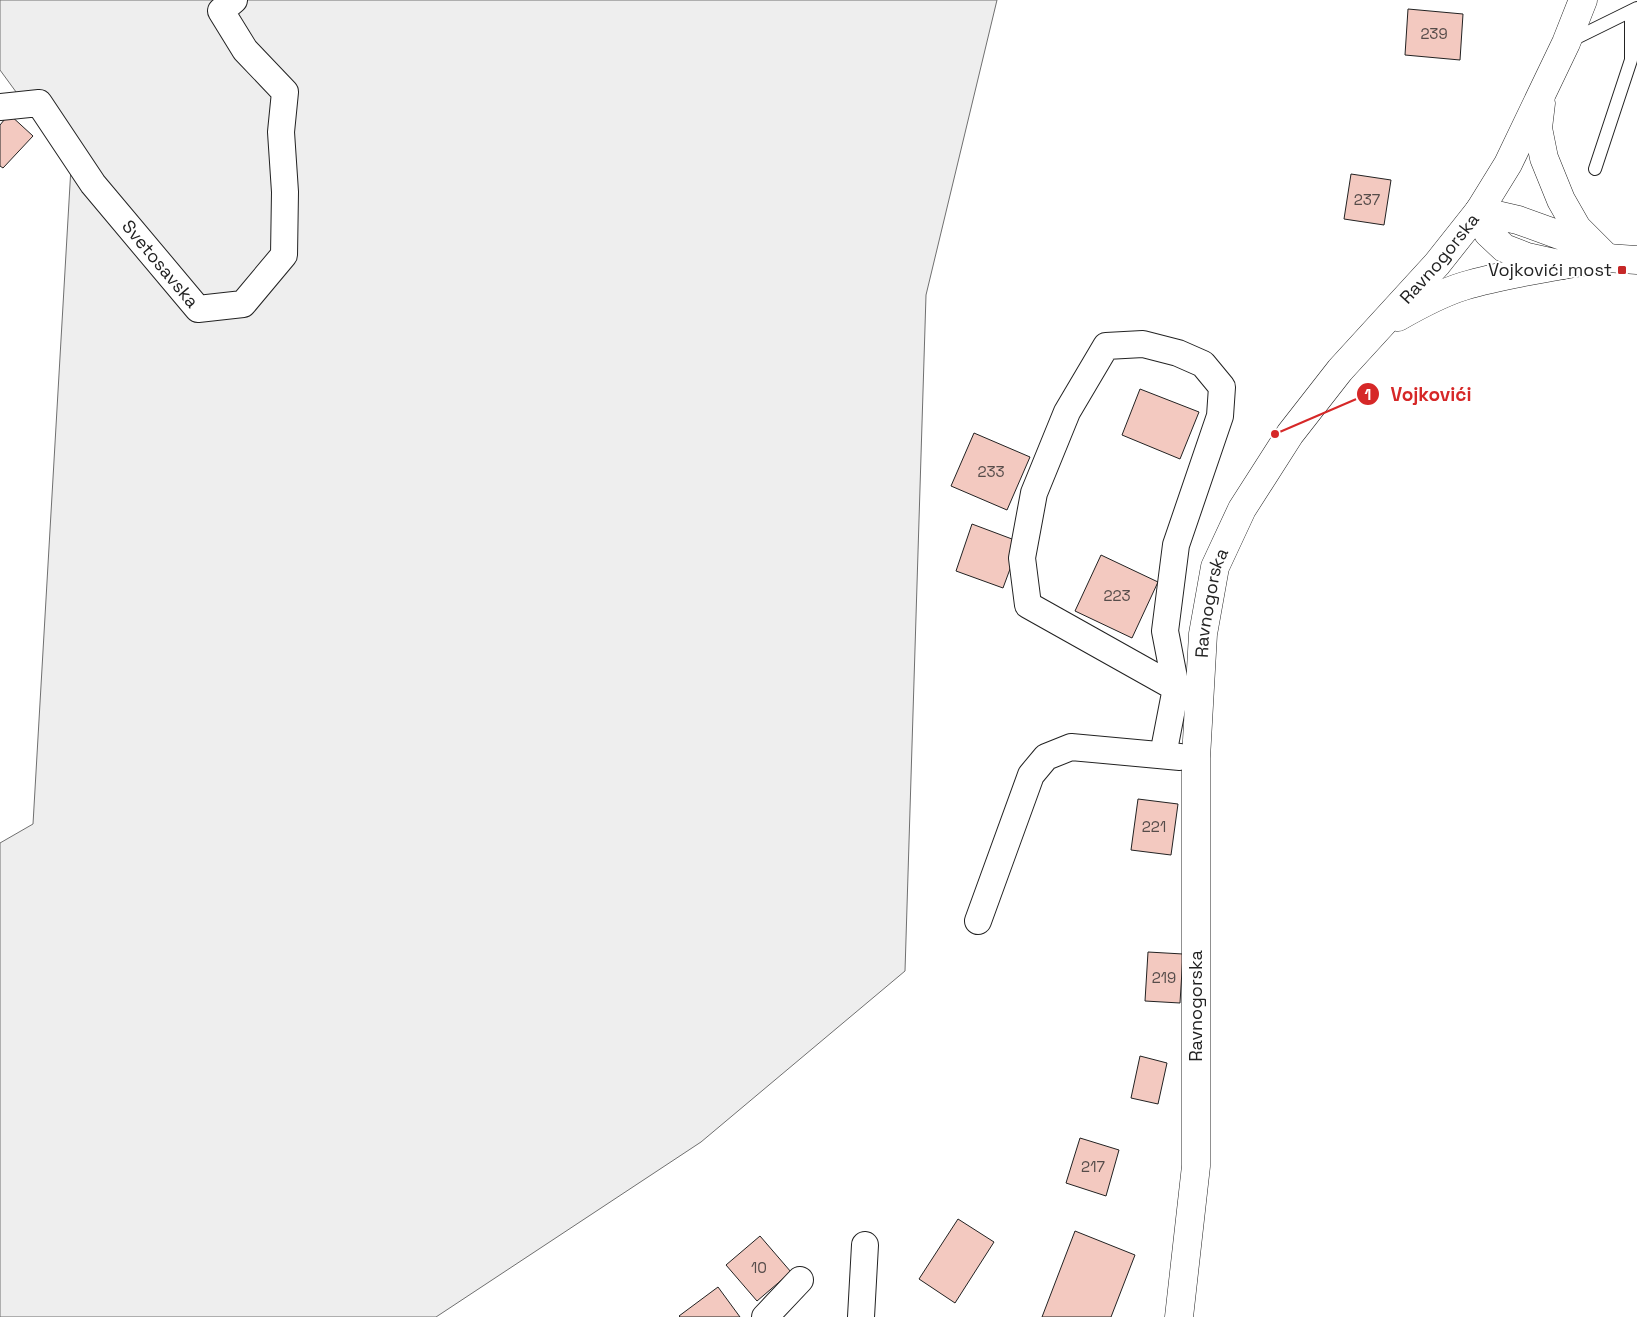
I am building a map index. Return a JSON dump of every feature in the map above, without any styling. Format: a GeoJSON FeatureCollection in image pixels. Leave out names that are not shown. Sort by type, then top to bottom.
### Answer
{"type":"FeatureCollection","features":[{"type":"Feature","properties":{"kind":"main road","name":"Ravnogorska"},"geometry":{"type":"LineString","coordinates":[[1179,1317],[1196,1166],[1196,758],[1203,634],[1215,567],[1242,508],[1290,434],[1340,370],[1437,264],[1480,211],[1508,164],[1566,43],[1584,0]]}},
{"type":"Feature","properties":{"kind":"main road"},"geometry":{"type":"LineString","coordinates":[[1541,96],[1538,128],[1544,158],[1561,200],[1577,228],[1607,258]]}},
{"type":"Feature","properties":{"kind":"main road"},"geometry":{"type":"LineString","coordinates":[[1480,211],[1518,220],[1565,237],[1607,258]]}},
{"type":"Feature","properties":{"kind":"main road"},"geometry":{"type":"LineString","coordinates":[[1480,211],[1488,233],[1504,248],[1527,257],[1563,265]]}},
{"type":"Feature","properties":{"kind":"main road"},"geometry":{"type":"LineString","coordinates":[[1379,328],[1422,304],[1463,286],[1511,274],[1607,258],[1637,260]]}},
{"type":"Feature","properties":{"kind":"street","name":"Svetosavska"},"geometry":{"type":"LineString","coordinates":[[0,107],[39,103],[93,184],[198,309],[242,304],[284,255],[285,192],[280,132],[285,92],[245,50],[221,11],[234,0]]}},
{"type":"Feature","properties":{"kind":"street"},"geometry":{"type":"LineString","coordinates":[[1163,756],[1176,688],[1165,631],[1176,545],[1220,416],[1222,387],[1203,364],[1178,353],[1143,344],[1106,346],[1067,412],[1034,494],[1022,558],[1028,605],[1176,688]]}},
{"type":"Feature","properties":{"kind":"street"},"geometry":{"type":"LineString","coordinates":[[978,921],[1031,775],[1046,757],[1072,748],[1196,758]]}},
{"type":"Feature","properties":{"kind":"street"},"geometry":{"type":"LineString","coordinates":[[861,1317],[865,1245]]}},
{"type":"Feature","properties":{"kind":"street"},"geometry":{"type":"LineString","coordinates":[[765,1317],[800,1280]]}},
{"type":"Feature","properties":{"kind":"lane"},"geometry":{"type":"LineString","coordinates":[[1566,43],[1634,10],[1631,60],[1595,170]]}},
{"type":"Feature","properties":{"kind":"shaded area"},"geometry":{"type":"Polygon","coordinates":[[[0,0],[997,0],[926,295],[905,971],[701,1142],[436,1317],[0,1317],[0,843],[33,824],[71,167],[0,70],[0,0]]]}},
{"type":"Feature","properties":{"kind":"building"},"geometry":{"type":"Polygon","coordinates":[[[1408,9],[1463,14],[1460,60],[1405,55],[1408,9]]]}},
{"type":"Feature","properties":{"kind":"building"},"geometry":{"type":"Polygon","coordinates":[[[9,114],[33,136],[3,168],[0,166],[0,125],[9,114]]]}},
{"type":"Feature","properties":{"kind":"building"},"geometry":{"type":"Polygon","coordinates":[[[1351,174],[1391,180],[1384,225],[1344,219],[1351,174]]]}},
{"type":"Feature","properties":{"kind":"building"},"geometry":{"type":"Polygon","coordinates":[[[1140,389],[1199,412],[1180,459],[1122,435],[1140,389]]]}},
{"type":"Feature","properties":{"kind":"building"},"geometry":{"type":"Polygon","coordinates":[[[974,433],[1030,457],[1007,510],[951,486],[974,433]]]}},
{"type":"Feature","properties":{"kind":"building"},"geometry":{"type":"Polygon","coordinates":[[[972,524],[1020,542],[1003,588],[956,571],[972,524]]]}},
{"type":"Feature","properties":{"kind":"building"},"geometry":{"type":"Polygon","coordinates":[[[1101,555],[1158,582],[1132,638],[1075,611],[1101,555]]]}},
{"type":"Feature","properties":{"kind":"building"},"geometry":{"type":"Polygon","coordinates":[[[1138,799],[1178,804],[1171,855],[1131,850],[1138,799]]]}},
{"type":"Feature","properties":{"kind":"building"},"geometry":{"type":"Polygon","coordinates":[[[1148,952],[1183,954],[1180,1003],[1145,1001],[1148,952]]]}},
{"type":"Feature","properties":{"kind":"building"},"geometry":{"type":"Polygon","coordinates":[[[1140,1056],[1167,1063],[1158,1104],[1131,1098],[1140,1056]]]}},
{"type":"Feature","properties":{"kind":"building"},"geometry":{"type":"Polygon","coordinates":[[[1080,1138],[1119,1150],[1106,1196],[1066,1183],[1080,1138]]]}},
{"type":"Feature","properties":{"kind":"building"},"geometry":{"type":"Polygon","coordinates":[[[958,1219],[994,1242],[955,1303],[919,1279],[958,1219]]]}},
{"type":"Feature","properties":{"kind":"building"},"geometry":{"type":"Polygon","coordinates":[[[1075,1231],[1135,1255],[1111,1317],[1042,1317],[1075,1231]]]}},
{"type":"Feature","properties":{"kind":"building"},"geometry":{"type":"Polygon","coordinates":[[[760,1236],[791,1272],[757,1301],[726,1265],[760,1236]]]}},
{"type":"Feature","properties":{"kind":"building"},"geometry":{"type":"Polygon","coordinates":[[[718,1287],[740,1317],[679,1316],[718,1287]]]}},
{"type":"Feature","properties":{"kind":"place","name":"Vojkovići most"},"geometry":{"type":"Point","coordinates":[1622,270]}},
{"type":"Feature","properties":{"kind":"place","name":"Vojkovići"},"geometry":{"type":"Point","coordinates":[1275,434]}}]}
